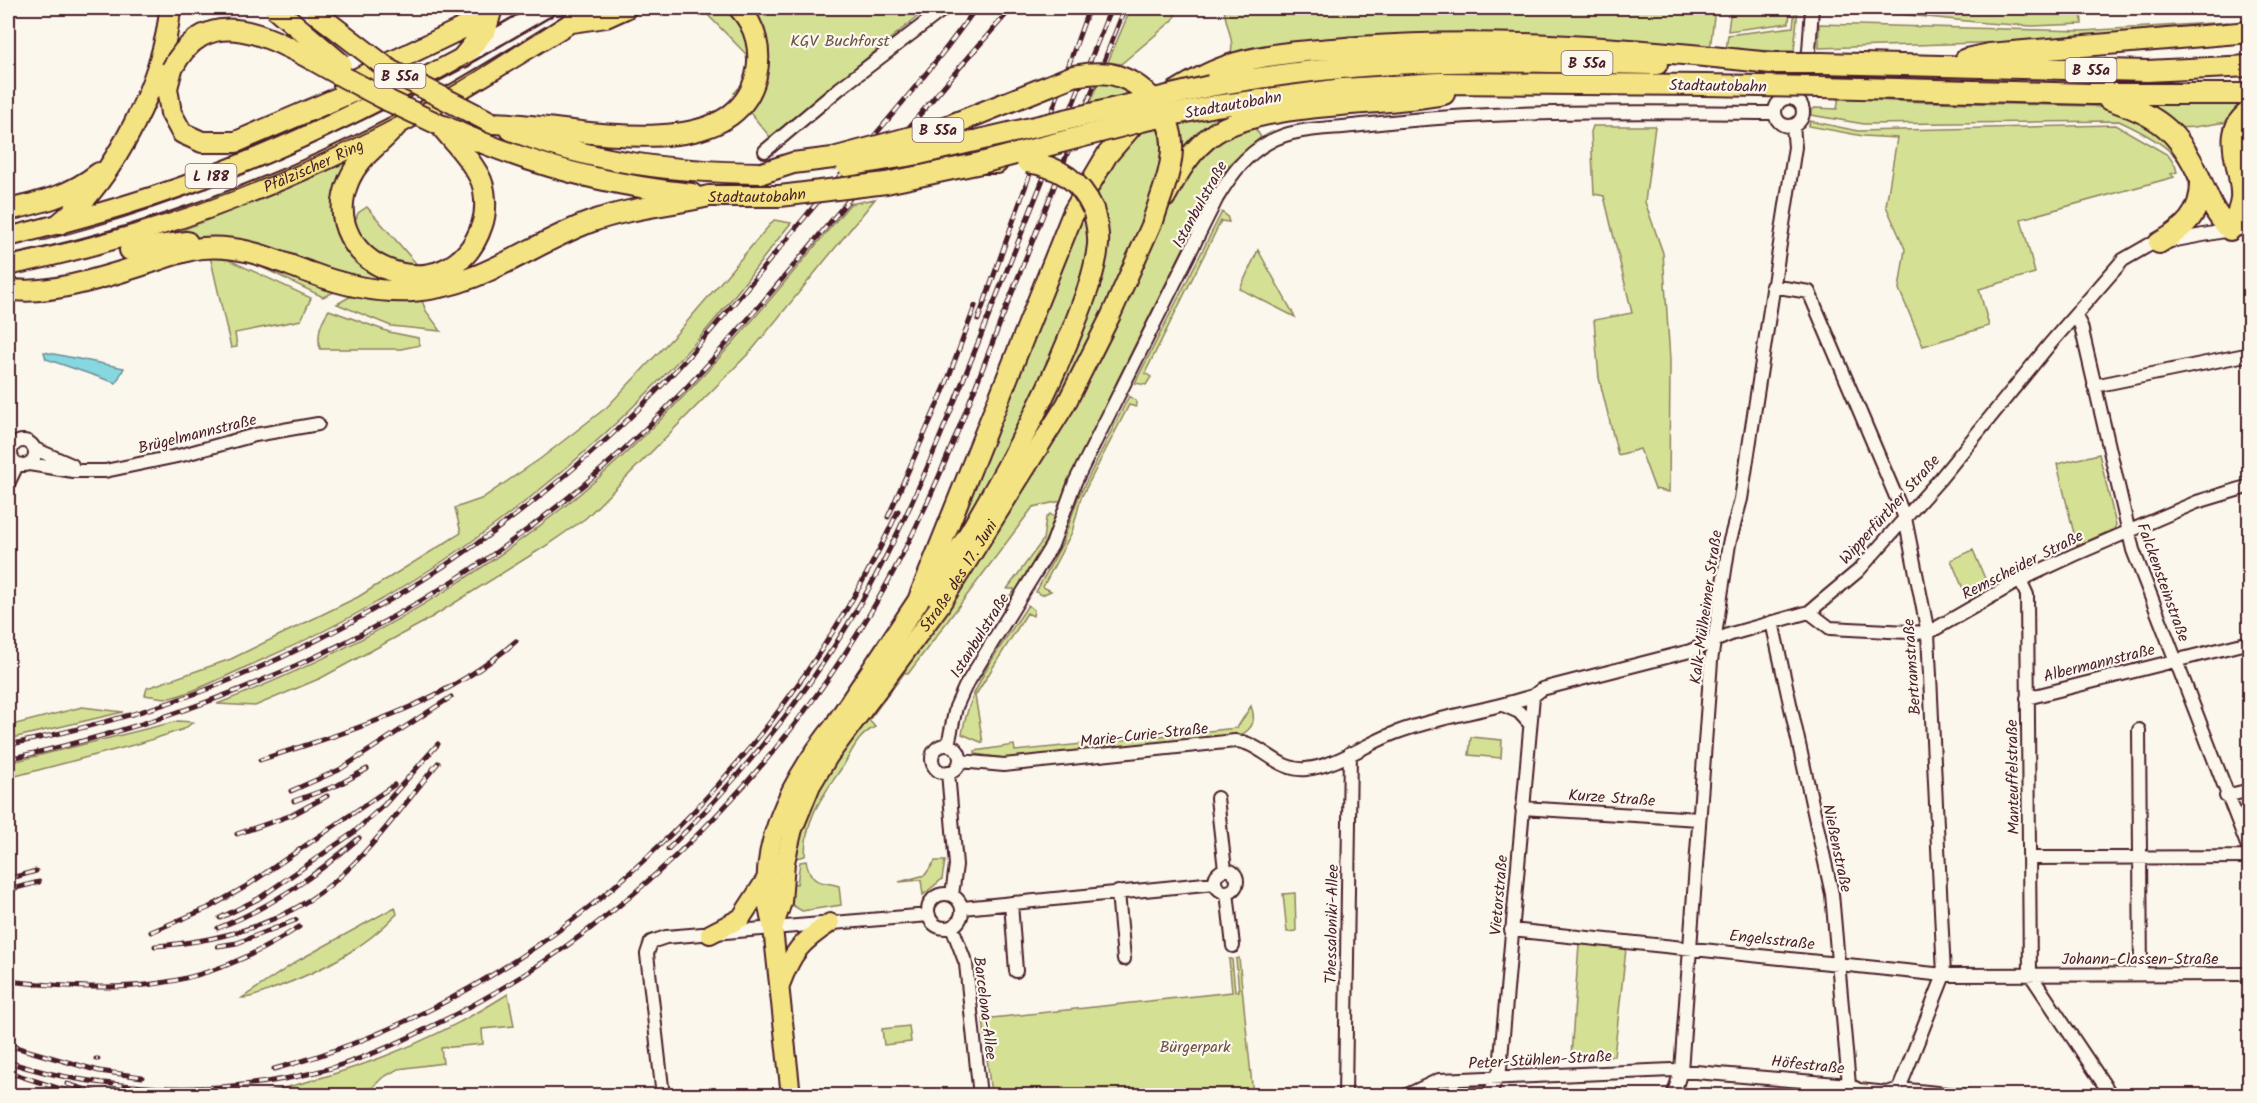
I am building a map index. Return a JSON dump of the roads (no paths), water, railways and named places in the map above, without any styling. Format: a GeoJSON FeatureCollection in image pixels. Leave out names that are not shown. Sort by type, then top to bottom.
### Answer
{"type":"FeatureCollection","features":[{"type":"Feature","properties":{"kind":"highway"},"geometry":{"type":"LineString","coordinates":[[59,224],[88,197],[115,156],[141,105],[164,51],[170,8]]}},
{"type":"Feature","properties":{"kind":"highway","name":"Stadtautobahn"},"geometry":{"type":"LineString","coordinates":[[274,8],[321,49],[388,101],[479,142],[564,172],[645,189],[709,196],[749,197],[819,193],[886,183],[981,163],[1142,121],[1215,106],[1343,89],[1491,82],[2091,94],[2250,94]]}},
{"type":"Feature","properties":{"kind":"highway"},"geometry":{"type":"LineString","coordinates":[[305,110],[320,98],[348,82],[465,27],[478,17],[482,8]]}},
{"type":"Feature","properties":{"kind":"highway"},"geometry":{"type":"LineString","coordinates":[[463,57],[483,34],[492,8]]}},
{"type":"Feature","properties":{"kind":"highway"},"geometry":{"type":"LineString","coordinates":[[572,22],[606,17],[626,8]]}},
{"type":"Feature","properties":{"kind":"highway"},"geometry":{"type":"LineString","coordinates":[[492,123],[627,135],[682,132],[718,123],[737,108],[755,78],[758,53],[750,24],[739,8]]}},
{"type":"Feature","properties":{"kind":"highway","name":"Stadtautobahn"},"geometry":{"type":"LineString","coordinates":[[313,10],[391,71],[492,123],[549,144],[612,160],[680,170],[762,173],[883,161],[1210,86],[1351,67],[1470,62],[1821,63],[2147,71],[2250,66]]}},
{"type":"Feature","properties":{"kind":"highway"},"geometry":{"type":"LineString","coordinates":[[388,101],[272,39],[246,30],[228,28],[199,37],[179,56],[172,69],[167,88],[168,100],[182,133],[191,140],[218,143],[236,142],[305,110],[359,89],[384,86],[405,88]]}},
{"type":"Feature","properties":{"kind":"highway"},"geometry":{"type":"LineString","coordinates":[[1932,65],[1989,54],[2250,32]]}},
{"type":"Feature","properties":{"kind":"highway"},"geometry":{"type":"LineString","coordinates":[[838,721],[918,601],[1065,232],[1096,171],[1139,119],[1164,99],[1207,74],[1262,57],[1391,45],[1535,45],[1669,52],[1771,63]]}},
{"type":"Feature","properties":{"kind":"highway","name":"B 55a"},"geometry":{"type":"LineString","coordinates":[[762,173],[793,163],[843,156],[941,129],[1005,106],[1073,76],[1110,74],[1138,86],[1150,96],[1165,117],[1171,132],[1171,165],[1153,221]]}},
{"type":"Feature","properties":{"kind":"highway"},"geometry":{"type":"LineString","coordinates":[[1153,221],[1193,153],[1215,133],[1231,125],[1276,114],[1441,95],[1491,82]]}},
{"type":"Feature","properties":{"kind":"highway"},"geometry":{"type":"LineString","coordinates":[[2091,94],[2144,111],[2158,120],[2179,141],[2216,214],[2240,230]]}},
{"type":"Feature","properties":{"kind":"highway"},"geometry":{"type":"LineString","coordinates":[[2240,230],[2243,176],[2232,144],[2241,118],[2250,111]]}},
{"type":"Feature","properties":{"kind":"highway"},"geometry":{"type":"LineString","coordinates":[[412,283],[462,258],[472,247],[484,219],[484,188],[480,176],[440,125]]}},
{"type":"Feature","properties":{"kind":"highway"},"geometry":{"type":"LineString","coordinates":[[396,126],[356,165],[348,183],[344,209],[350,235],[363,253],[387,270],[412,283]]}},
{"type":"Feature","properties":{"kind":"highway"},"geometry":{"type":"LineString","coordinates":[[8,210],[54,199],[72,192],[99,173],[115,156]]}},
{"type":"Feature","properties":{"kind":"highway"},"geometry":{"type":"LineString","coordinates":[[838,721],[875,679],[928,601],[992,497],[1057,368],[1077,319],[1094,262],[1097,226],[1090,202],[1076,182],[1051,167],[1038,164],[981,163]]}},
{"type":"Feature","properties":{"kind":"highway"},"geometry":{"type":"LineString","coordinates":[[2159,243],[2177,233],[2194,215],[2199,202],[2201,181]]}},
{"type":"Feature","properties":{"kind":"highway"},"geometry":{"type":"LineString","coordinates":[[130,250],[207,241],[253,252],[354,285],[469,280],[592,221],[709,196]]}},
{"type":"Feature","properties":{"kind":"highway"},"geometry":{"type":"LineString","coordinates":[[8,289],[34,290],[102,276],[199,248],[225,246]]}},
{"type":"Feature","properties":{"kind":"highway"},"geometry":{"type":"LineString","coordinates":[[8,283],[34,290]]}},
{"type":"Feature","properties":{"kind":"main road","name":"Pfälzischer Ring"},"geometry":{"type":"LineString","coordinates":[[8,237],[164,193],[234,167],[357,113],[463,57],[547,8]]}},
{"type":"Feature","properties":{"kind":"main road","name":"Pfälzischer Ring"},"geometry":{"type":"LineString","coordinates":[[8,266],[139,233],[227,203],[342,153],[396,126],[595,8]]}},
{"type":"Feature","properties":{"kind":"main road"},"geometry":{"type":"LineString","coordinates":[[234,167],[242,151],[257,133]]}},
{"type":"Feature","properties":{"kind":"main road"},"geometry":{"type":"LineString","coordinates":[[130,250],[227,203]]}},
{"type":"Feature","properties":{"kind":"main road","name":"Straße des 17. Juni"},"geometry":{"type":"LineString","coordinates":[[773,928],[782,902],[785,862],[793,829],[811,785],[828,757],[939,608],[1066,404],[1112,315],[1153,221]]}},
{"type":"Feature","properties":{"kind":"main road","name":"Straße des 17. Juni"},"geometry":{"type":"LineString","coordinates":[[791,1095],[773,928],[766,902],[767,876],[774,832],[783,808],[816,748],[838,721]]}},
{"type":"Feature","properties":{"kind":"main road"},"geometry":{"type":"LineString","coordinates":[[710,934],[741,918],[757,897],[767,876]]}},
{"type":"Feature","properties":{"kind":"main road"},"geometry":{"type":"LineString","coordinates":[[779,987],[797,949],[806,939],[830,923]]}},
{"type":"Feature","properties":{"kind":"street"},"geometry":{"type":"LineString","coordinates":[[765,151],[840,88],[945,8]]}},
{"type":"Feature","properties":{"kind":"street"},"geometry":{"type":"LineString","coordinates":[[1793,99],[1809,51],[1812,8]]}},
{"type":"Feature","properties":{"kind":"street"},"geometry":{"type":"LineString","coordinates":[[1787,98],[1793,99],[1800,103],[1803,111],[1801,120],[1793,126],[1780,124],[1774,113],[1778,102],[1787,98]]}},
{"type":"Feature","properties":{"kind":"street","name":"Istanbulstraße"},"geometry":{"type":"LineString","coordinates":[[948,745],[956,707],[965,687],[1052,545],[1075,482],[1217,198],[1244,160],[1270,141],[1286,136],[1384,122],[1520,114],[1774,113]]}},
{"type":"Feature","properties":{"kind":"street","name":"Kalk-Mülheimer Straße"},"geometry":{"type":"LineString","coordinates":[[1673,1095],[1681,1071],[1714,642],[1729,544],[1741,499],[1795,147],[1793,126]]}},
{"type":"Feature","properties":{"kind":"street"},"geometry":{"type":"LineString","coordinates":[[2240,230],[2250,224]]}},
{"type":"Feature","properties":{"kind":"street","name":"Wipperfürther Straße"},"geometry":{"type":"LineString","coordinates":[[1324,765],[1396,733],[1533,696],[1542,688],[1690,651],[1772,622],[1809,612],[1858,571],[2124,260],[2137,250],[2159,243],[2240,230]]}},
{"type":"Feature","properties":{"kind":"street","name":"Bertramstraße"},"geometry":{"type":"LineString","coordinates":[[1772,286],[1809,292],[1905,518],[1928,633],[1944,975],[1899,1089]]}},
{"type":"Feature","properties":{"kind":"street","name":"Falckensteinstraße"},"geometry":{"type":"LineString","coordinates":[[2075,315],[2081,326],[2127,531],[2226,796],[2250,852]]}},
{"type":"Feature","properties":{"kind":"street"},"geometry":{"type":"LineString","coordinates":[[2094,386],[2250,354]]}},
{"type":"Feature","properties":{"kind":"street","name":"Brügelmannstraße"},"geometry":{"type":"LineString","coordinates":[[84,470],[34,449],[25,441],[10,447],[12,460],[23,464],[84,470],[105,471],[144,464],[255,435],[318,424]]}},
{"type":"Feature","properties":{"kind":"street"},"geometry":{"type":"LineString","coordinates":[[8,484],[23,464],[35,456],[34,449]]}},
{"type":"Feature","properties":{"kind":"street","name":"Remscheider Straße"},"geometry":{"type":"LineString","coordinates":[[1928,633],[2020,580],[2127,531],[2197,502],[2250,486]]}},
{"type":"Feature","properties":{"kind":"street","name":"Manteuffelstraße"},"geometry":{"type":"LineString","coordinates":[[2020,580],[2026,595],[2030,974]]}},
{"type":"Feature","properties":{"kind":"street"},"geometry":{"type":"LineString","coordinates":[[1809,612],[1830,628],[1928,633]]}},
{"type":"Feature","properties":{"kind":"street","name":"Nießenstraße"},"geometry":{"type":"LineString","coordinates":[[1772,622],[1832,894],[1849,1084]]}},
{"type":"Feature","properties":{"kind":"street","name":"Albermannstraße"},"geometry":{"type":"LineString","coordinates":[[2027,698],[2250,642]]}},
{"type":"Feature","properties":{"kind":"street","name":"Vietorstraße"},"geometry":{"type":"LineString","coordinates":[[1489,1095],[1500,1069],[1533,696]]}},
{"type":"Feature","properties":{"kind":"street"},"geometry":{"type":"LineString","coordinates":[[1503,705],[1518,712],[1530,724]]}},
{"type":"Feature","properties":{"kind":"street"},"geometry":{"type":"LineString","coordinates":[[2139,730],[2141,974]]}},
{"type":"Feature","properties":{"kind":"street","name":"Marie-Curie-Straße"},"geometry":{"type":"LineString","coordinates":[[960,761],[1004,765],[1235,741],[1251,743],[1272,758],[1295,768],[1304,769],[1324,765]]}},
{"type":"Feature","properties":{"kind":"street"},"geometry":{"type":"LineString","coordinates":[[948,745],[957,750],[960,761],[957,767],[948,772],[939,770],[933,758],[936,750],[948,745]]}},
{"type":"Feature","properties":{"kind":"street","name":"Thessaloniki-Allee"},"geometry":{"type":"LineString","coordinates":[[1345,1095],[1350,753]]}},
{"type":"Feature","properties":{"kind":"street"},"geometry":{"type":"LineString","coordinates":[[928,915],[938,926],[952,927],[961,920],[963,908],[952,895],[956,865],[948,772]]}},
{"type":"Feature","properties":{"kind":"street"},"geometry":{"type":"LineString","coordinates":[[2226,796],[2250,790]]}},
{"type":"Feature","properties":{"kind":"street"},"geometry":{"type":"LineString","coordinates":[[1217,798],[1225,870]]}},
{"type":"Feature","properties":{"kind":"street","name":"Kurze Straße"},"geometry":{"type":"LineString","coordinates":[[1522,808],[1699,819]]}},
{"type":"Feature","properties":{"kind":"street"},"geometry":{"type":"LineString","coordinates":[[2029,858],[2250,857]]}},
{"type":"Feature","properties":{"kind":"street"},"geometry":{"type":"LineString","coordinates":[[1225,870],[1216,877],[1215,883],[1219,889],[1227,892]]}},
{"type":"Feature","properties":{"kind":"street"},"geometry":{"type":"LineString","coordinates":[[1225,870],[1232,872],[1236,879],[1235,886],[1227,892]]}},
{"type":"Feature","properties":{"kind":"street"},"geometry":{"type":"LineString","coordinates":[[963,908],[1215,883]]}},
{"type":"Feature","properties":{"kind":"street"},"geometry":{"type":"LineString","coordinates":[[1118,892],[1124,959]]}},
{"type":"Feature","properties":{"kind":"street"},"geometry":{"type":"LineString","coordinates":[[1227,892],[1233,946]]}},
{"type":"Feature","properties":{"kind":"street"},"geometry":{"type":"LineString","coordinates":[[928,915],[930,904],[936,896],[952,895]]}},
{"type":"Feature","properties":{"kind":"street"},"geometry":{"type":"LineString","coordinates":[[1011,903],[1016,971]]}},
{"type":"Feature","properties":{"kind":"street"},"geometry":{"type":"LineString","coordinates":[[663,1095],[647,954],[651,942],[657,938],[928,915]]}},
{"type":"Feature","properties":{"kind":"street","name":"Barcelona-Allee"},"geometry":{"type":"LineString","coordinates":[[952,927],[966,964],[980,1095]]}},
{"type":"Feature","properties":{"kind":"street","name":"Engelsstraße"},"geometry":{"type":"LineString","coordinates":[[1511,930],[1944,975],[2030,974]]}},
{"type":"Feature","properties":{"kind":"street"},"geometry":{"type":"LineString","coordinates":[[2030,974],[2111,1095]]}},
{"type":"Feature","properties":{"kind":"street","name":"Johann-Classen-Straße"},"geometry":{"type":"LineString","coordinates":[[2030,974],[2250,974]]}},
{"type":"Feature","properties":{"kind":"street","name":"Peter-Stühlen-Straße"},"geometry":{"type":"LineString","coordinates":[[1405,1095],[1439,1080],[1681,1071]]}},
{"type":"Feature","properties":{"kind":"street","name":"Höfestraße"},"geometry":{"type":"LineString","coordinates":[[1681,1071],[1849,1084],[1859,1090],[1878,1094],[1899,1089],[1965,1095]]}},
{"type":"Feature","properties":{"kind":"water"},"geometry":{"type":"Polygon","coordinates":[[[44,352],[124,368],[116,383],[46,359],[44,352]]]}},
{"type":"Feature","properties":{"kind":"tram line"},"geometry":{"type":"LineString","coordinates":[[8,256],[67,243],[183,209],[295,166],[403,114],[486,66],[575,8]]}},
{"type":"Feature","properties":{"kind":"tram line"},"geometry":{"type":"LineString","coordinates":[[41,241],[163,205],[279,159],[391,105],[503,44]]}},
{"type":"Feature","properties":{"kind":"railway"},"geometry":{"type":"LineString","coordinates":[[8,745],[137,713],[213,687],[267,664],[372,610],[422,580],[519,513],[609,437],[687,358],[914,88],[976,8]]}},
{"type":"Feature","properties":{"kind":"railway"},"geometry":{"type":"LineString","coordinates":[[8,759],[108,734],[205,703],[297,665],[386,621],[470,570],[551,512],[628,446],[701,372],[1012,8]]}},
{"type":"Feature","properties":{"kind":"railway"},"geometry":{"type":"LineString","coordinates":[[978,320],[1089,8]]}},
{"type":"Feature","properties":{"kind":"railway"},"geometry":{"type":"LineString","coordinates":[[668,849],[721,794],[793,706],[836,644],[874,580],[935,449],[1111,8]]}},
{"type":"Feature","properties":{"kind":"railway"},"geometry":{"type":"LineString","coordinates":[[8,1062],[82,1080],[159,1088],[237,1086],[275,1081],[341,1065],[397,1043],[492,994],[557,953],[618,906],[677,855],[731,800],[781,741],[828,679],[889,580],[908,544],[958,432],[1125,8]]}},
{"type":"Feature","properties":{"kind":"railway"},"geometry":{"type":"LineString","coordinates":[[888,517],[945,387],[975,306]]}},
{"type":"Feature","properties":{"kind":"railway"},"geometry":{"type":"LineString","coordinates":[[274,1069],[376,1035],[472,987],[562,928],[646,859],[722,781],[790,696],[849,605],[898,511]]}},
{"type":"Feature","properties":{"kind":"railway"},"geometry":{"type":"LineString","coordinates":[[260,760],[394,714],[458,683],[516,641]]}},
{"type":"Feature","properties":{"kind":"railway"},"geometry":{"type":"LineString","coordinates":[[291,791],[339,770],[451,697]]}},
{"type":"Feature","properties":{"kind":"railway"},"geometry":{"type":"LineString","coordinates":[[220,918],[258,899],[353,833],[385,804],[438,744]]}},
{"type":"Feature","properties":{"kind":"railway"},"geometry":{"type":"LineString","coordinates":[[155,946],[232,934],[279,917],[302,905],[323,891],[356,862],[438,763]]}},
{"type":"Feature","properties":{"kind":"railway"},"geometry":{"type":"LineString","coordinates":[[294,801],[338,785],[367,769]]}},
{"type":"Feature","properties":{"kind":"railway"},"geometry":{"type":"LineString","coordinates":[[151,932],[208,908],[245,887],[394,785]]}},
{"type":"Feature","properties":{"kind":"railway"},"geometry":{"type":"LineString","coordinates":[[237,834],[292,815],[327,796]]}},
{"type":"Feature","properties":{"kind":"railway"},"geometry":{"type":"LineString","coordinates":[[218,928],[238,920],[293,889],[359,838]]}},
{"type":"Feature","properties":{"kind":"railway"},"geometry":{"type":"LineString","coordinates":[[8,879],[36,871]]}},
{"type":"Feature","properties":{"kind":"railway"},"geometry":{"type":"LineString","coordinates":[[8,890],[39,882]]}},
{"type":"Feature","properties":{"kind":"railway"},"geometry":{"type":"LineString","coordinates":[[218,946],[237,943],[296,920]]}},
{"type":"Feature","properties":{"kind":"railway"},"geometry":{"type":"LineString","coordinates":[[8,981],[88,987],[124,987],[159,983],[193,976],[227,965],[262,949],[299,927]]}},
{"type":"Feature","properties":{"kind":"railway"},"geometry":{"type":"LineString","coordinates":[[8,1045],[99,1071],[142,1077]]}},
{"type":"Feature","properties":{"kind":"railway"},"geometry":{"type":"LineString","coordinates":[[8,1072],[76,1094]]}},
{"type":"Feature","properties":{"kind":"railway"},"geometry":{"type":"LineString","coordinates":[[67,1084],[106,1096]]}},
{"type":"Feature","properties":{"kind":"railway"},"geometry":{"type":"LineString","coordinates":[[8,1093],[37,1095]]}},
{"type":"Feature","properties":{"kind":"park label","name":"KGV Buchforst"},"geometry":{"type":"Point","coordinates":[840,40]}},
{"type":"Feature","properties":{"kind":"park label","name":"Bürgerpark"},"geometry":{"type":"Point","coordinates":[1195,1046]}}]}
